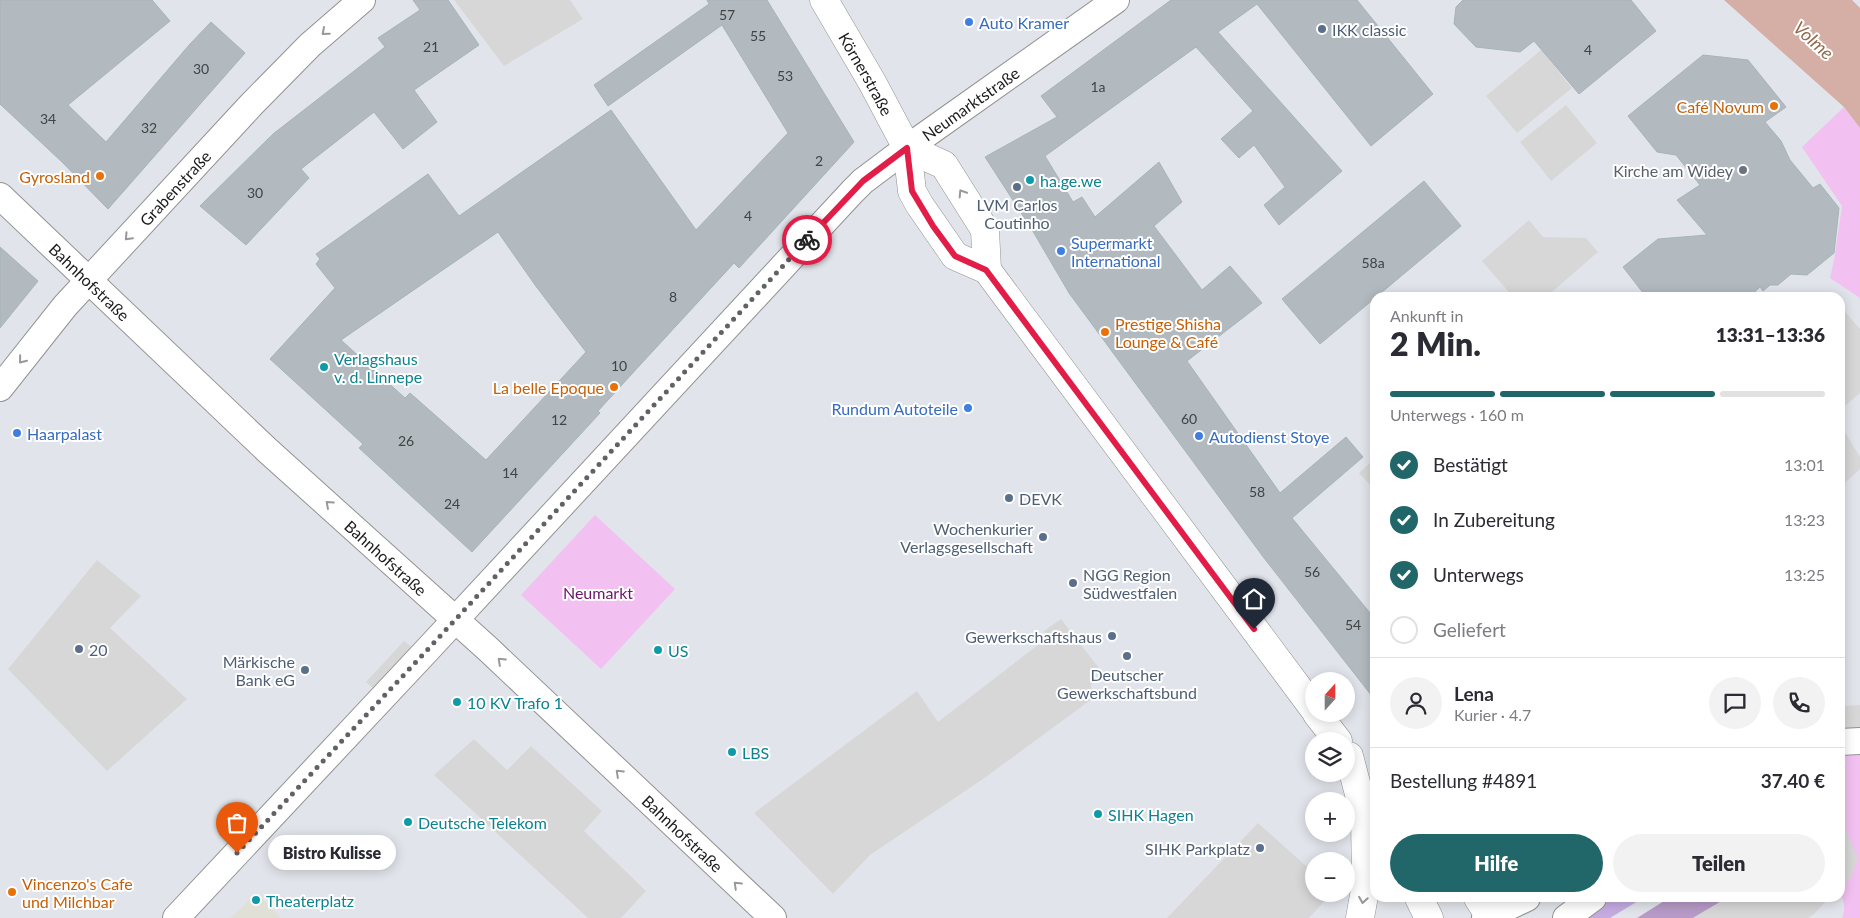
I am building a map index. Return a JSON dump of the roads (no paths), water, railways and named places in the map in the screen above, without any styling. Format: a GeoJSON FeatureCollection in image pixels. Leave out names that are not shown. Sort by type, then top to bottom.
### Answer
{"type":"FeatureCollection","features":[{"type":"Feature","properties":{"kind":"street","name":"Grabenstraße"},"geometry":{"type":"LineString","coordinates":[[0,388],[65,306],[251,105],[310,45],[362,0]]}},
{"type":"Feature","properties":{"kind":"street","name":"Körnerstraße"},"geometry":{"type":"LineString","coordinates":[[824,0],[872,82],[907,148],[912,191],[933,226],[955,256],[986,270],[1305,697]]}},
{"type":"Feature","properties":{"kind":"street","name":"Neumarktstraße"},"geometry":{"type":"LineString","coordinates":[[176,918],[863,181],[1116,0]]}},
{"type":"Feature","properties":{"kind":"street"},"geometry":{"type":"LineString","coordinates":[[907,148],[944,165],[985,230],[986,270]]}},
{"type":"Feature","properties":{"kind":"street","name":"Bahnhofstraße"},"geometry":{"type":"LineString","coordinates":[[0,196],[267,450],[314,490],[456,619],[773,918]]}},
{"type":"Feature","properties":{"kind":"street"},"geometry":{"type":"LineString","coordinates":[[1845,742],[1860,741]]}},
{"type":"Feature","properties":{"kind":"street"},"geometry":{"type":"LineString","coordinates":[[1355,759],[1370,772]]}},
{"type":"Feature","properties":{"kind":"street"},"geometry":{"type":"LineString","coordinates":[[1355,781],[1370,824],[1366,884],[1360,918]]}},
{"type":"Feature","properties":{"kind":"street"},"geometry":{"type":"LineString","coordinates":[[1421,902],[1429,918]]}},
{"type":"Feature","properties":{"kind":"street"},"geometry":{"type":"LineString","coordinates":[[1486,912],[1515,902]]}},
{"type":"Feature","properties":{"kind":"street"},"geometry":{"type":"LineString","coordinates":[[1566,918],[1588,902]]}},
{"type":"Feature","properties":{"kind":"water","name":"Volme"},"geometry":{"type":"Polygon","coordinates":[[[1724,0],[1852,0],[1860,8],[1860,128],[1844,107],[1724,0]]]}},
{"type":"Feature","properties":{"kind":"place","name":"Auto Kramer"},"geometry":{"type":"Point","coordinates":[969,22]}},
{"type":"Feature","properties":{"kind":"place","name":"IKK classic"},"geometry":{"type":"Point","coordinates":[1322,29]}},
{"type":"Feature","properties":{"kind":"place","name":"Café Novum"},"geometry":{"type":"Point","coordinates":[1774,106]}},
{"type":"Feature","properties":{"kind":"place","name":"Kirche am Widey"},"geometry":{"type":"Point","coordinates":[1743,170]}},
{"type":"Feature","properties":{"kind":"place","name":"Gyrosland"},"geometry":{"type":"Point","coordinates":[100,176]}},
{"type":"Feature","properties":{"kind":"place","name":"ha.ge.we"},"geometry":{"type":"Point","coordinates":[1030,180]}},
{"type":"Feature","properties":{"kind":"place","name":"LVM Carlos Coutinho"},"geometry":{"type":"Point","coordinates":[1017,187]}},
{"type":"Feature","properties":{"kind":"place","name":"Supermarkt International"},"geometry":{"type":"Point","coordinates":[1061,251]}},
{"type":"Feature","properties":{"kind":"place","name":"Prestige Shisha Lounge & Café"},"geometry":{"type":"Point","coordinates":[1105,332]}},
{"type":"Feature","properties":{"kind":"place","name":"Verlagshaus v. d. Linnepe"},"geometry":{"type":"Point","coordinates":[324,367]}},
{"type":"Feature","properties":{"kind":"place","name":"La belle Epoque"},"geometry":{"type":"Point","coordinates":[614,387]}},
{"type":"Feature","properties":{"kind":"place","name":"Rundum Autoteile"},"geometry":{"type":"Point","coordinates":[968,408]}},
{"type":"Feature","properties":{"kind":"place","name":"Haarpalast"},"geometry":{"type":"Point","coordinates":[17,433]}},
{"type":"Feature","properties":{"kind":"place","name":"Autodienst Stoye"},"geometry":{"type":"Point","coordinates":[1199,436]}},
{"type":"Feature","properties":{"kind":"place","name":"DEVK"},"geometry":{"type":"Point","coordinates":[1009,498]}},
{"type":"Feature","properties":{"kind":"place","name":"Wochenkurier Verlagsgesellschaft"},"geometry":{"type":"Point","coordinates":[1043,537]}},
{"type":"Feature","properties":{"kind":"place","name":"NGG Region Südwestfalen"},"geometry":{"type":"Point","coordinates":[1073,583]}},
{"type":"Feature","properties":{"kind":"place","name":"Gewerkschaftshaus"},"geometry":{"type":"Point","coordinates":[1112,636]}},
{"type":"Feature","properties":{"kind":"place","name":"20"},"geometry":{"type":"Point","coordinates":[79,649]}},
{"type":"Feature","properties":{"kind":"place","name":"US"},"geometry":{"type":"Point","coordinates":[658,650]}},
{"type":"Feature","properties":{"kind":"place","name":"Deutscher Gewerkschaftsbund"},"geometry":{"type":"Point","coordinates":[1127,656]}},
{"type":"Feature","properties":{"kind":"place","name":"Märkische Bank eG"},"geometry":{"type":"Point","coordinates":[305,670]}},
{"type":"Feature","properties":{"kind":"place","name":"10 KV Trafo 1"},"geometry":{"type":"Point","coordinates":[457,702]}},
{"type":"Feature","properties":{"kind":"place","name":"LBS"},"geometry":{"type":"Point","coordinates":[732,752]}},
{"type":"Feature","properties":{"kind":"place","name":"SIHK Hagen"},"geometry":{"type":"Point","coordinates":[1098,814]}},
{"type":"Feature","properties":{"kind":"place","name":"Deutsche Telekom"},"geometry":{"type":"Point","coordinates":[408,822]}},
{"type":"Feature","properties":{"kind":"place","name":"SIHK Parkplatz"},"geometry":{"type":"Point","coordinates":[1260,848]}},
{"type":"Feature","properties":{"kind":"place","name":"Bistro Kulisse"},"geometry":{"type":"Point","coordinates":[237,853]}},
{"type":"Feature","properties":{"kind":"place","name":"Vincenzo's Cafe und Milchbar"},"geometry":{"type":"Point","coordinates":[12,892]}},
{"type":"Feature","properties":{"kind":"place","name":"Theaterplatz"},"geometry":{"type":"Point","coordinates":[256,900]}},
{"type":"Feature","properties":{"kind":"park label","name":"Neumarkt"},"geometry":{"type":"Point","coordinates":[598,592]}}]}
